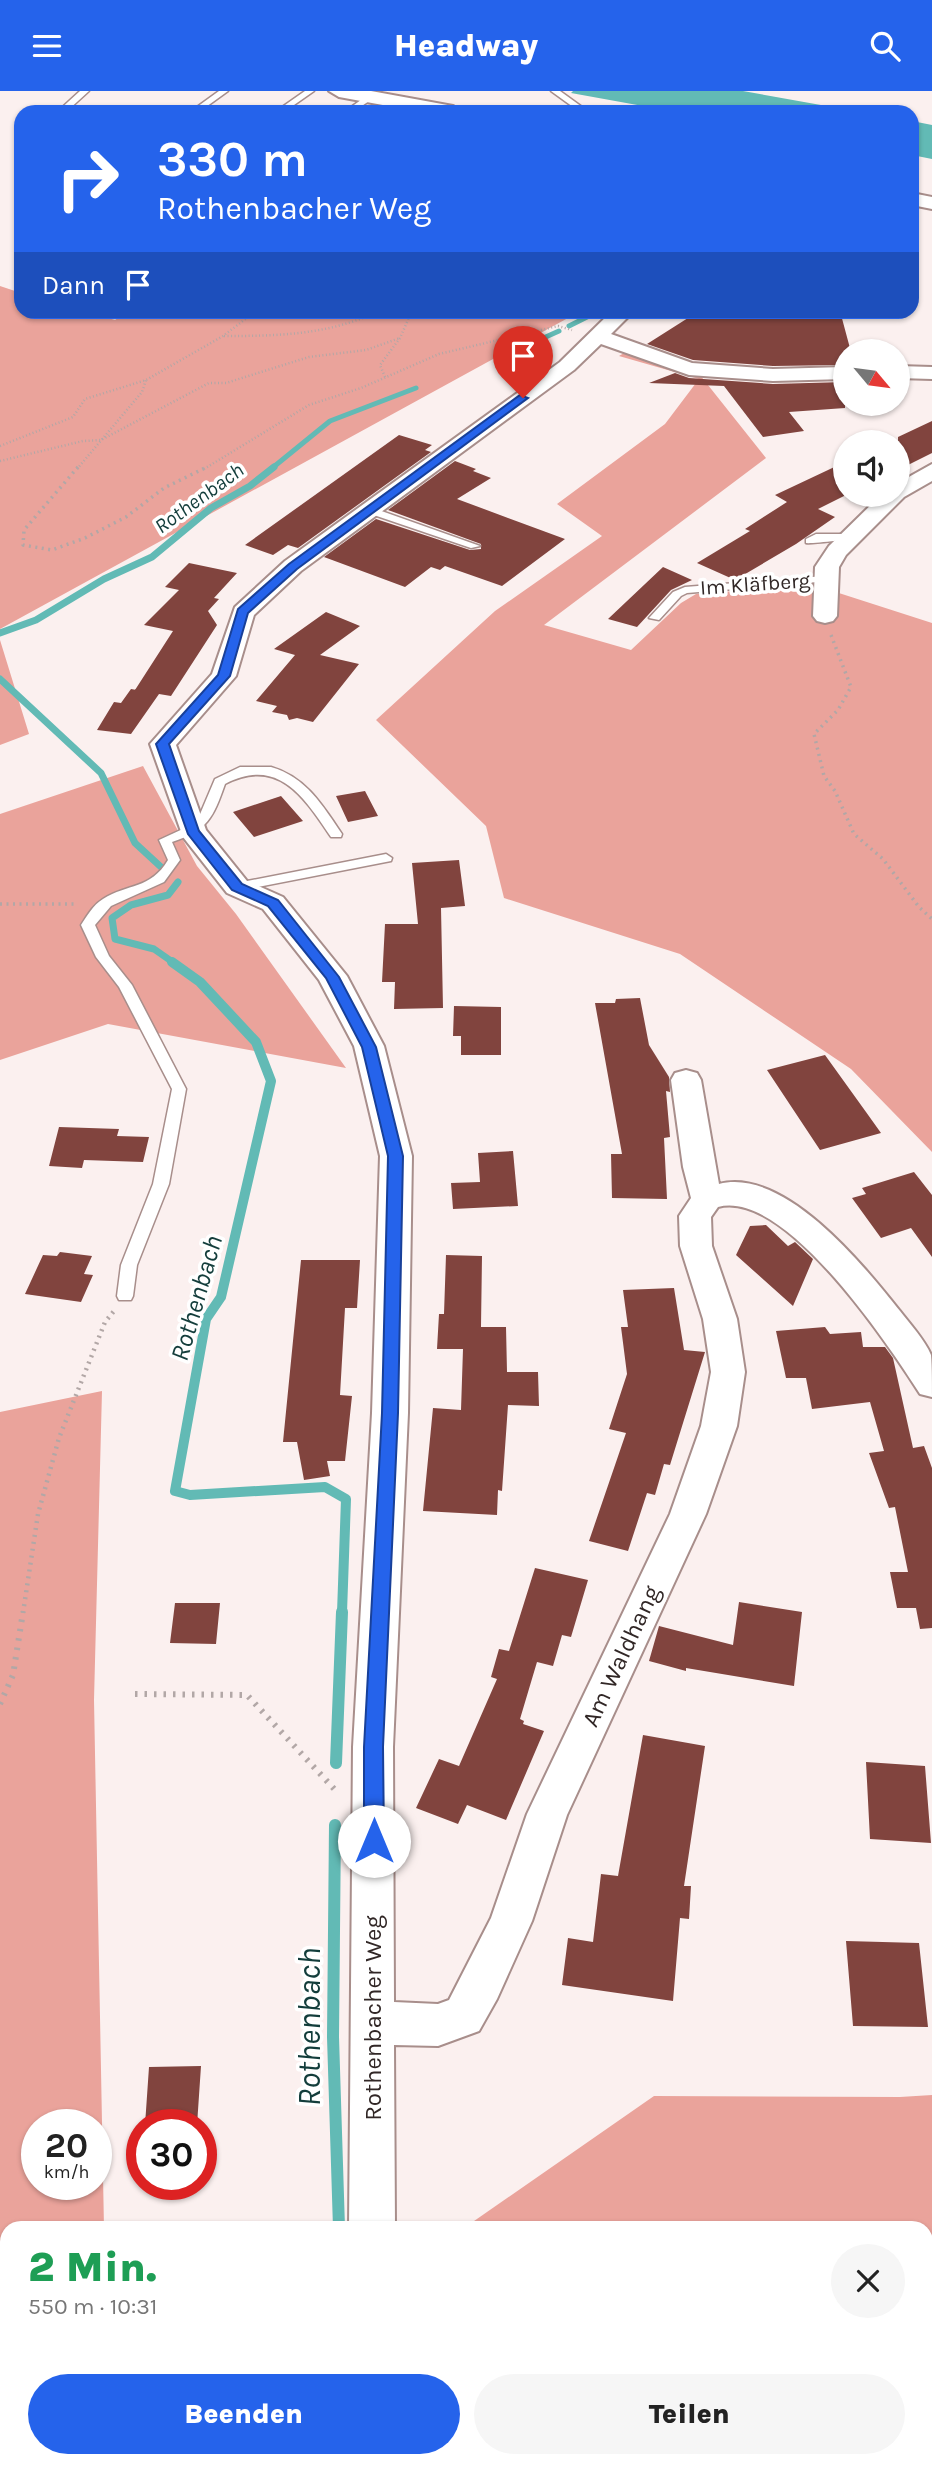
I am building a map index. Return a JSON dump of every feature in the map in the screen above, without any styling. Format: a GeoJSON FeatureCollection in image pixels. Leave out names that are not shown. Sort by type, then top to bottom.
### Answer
{"type":"FeatureCollection","features":[{"type":"Feature","properties":{"kind":"main road"},"geometry":{"type":"LineString","coordinates":[[339,91],[415,105]]}},
{"type":"Feature","properties":{"kind":"street","name":"Rothenbacher Weg"},"geometry":{"type":"LineString","coordinates":[[372,2221],[373,1747],[390,1413],[396,1156],[369,1047],[332,977],[273,903],[237,887],[193,831],[163,744],[224,676],[243,612],[293,566],[567,366],[616,319]]}},
{"type":"Feature","properties":{"kind":"street"},"geometry":{"type":"LineString","coordinates":[[597,337],[689,369],[773,375],[833,373]]}},
{"type":"Feature","properties":{"kind":"street"},"geometry":{"type":"LineString","coordinates":[[910,372],[932,373]]}},
{"type":"Feature","properties":{"kind":"street","name":"Im Kläfberg"},"geometry":{"type":"LineString","coordinates":[[910,485],[932,471]]}},
{"type":"Feature","properties":{"kind":"street","name":"Im Kläfberg"},"geometry":{"type":"LineString","coordinates":[[825,615],[827,567],[883,507]]}},
{"type":"Feature","properties":{"kind":"street"},"geometry":{"type":"LineString","coordinates":[[686,1080],[699,1167],[707,1199],[734,1193],[769,1203],[808,1229],[904,1339],[932,1384]]}},
{"type":"Feature","properties":{"kind":"street","name":"Am Waldhang"},"geometry":{"type":"LineString","coordinates":[[373,2023],[438,2025],[464,2016],[511,1921],[547,1815],[688,1514],[719,1426],[728,1372],[720,1319],[696,1246],[695,1216],[707,1199]]}},
{"type":"Feature","properties":{"kind":"lane"},"geometry":{"type":"LineString","coordinates":[[69,105],[85,91]]}},
{"type":"Feature","properties":{"kind":"lane"},"geometry":{"type":"LineString","coordinates":[[204,105],[224,91]]}},
{"type":"Feature","properties":{"kind":"lane"},"geometry":{"type":"LineString","coordinates":[[289,105],[310,91]]}},
{"type":"Feature","properties":{"kind":"lane"},"geometry":{"type":"LineString","coordinates":[[555,91],[574,105]]}},
{"type":"Feature","properties":{"kind":"lane"},"geometry":{"type":"LineString","coordinates":[[359,105],[371,97]]}},
{"type":"Feature","properties":{"kind":"lane"},"geometry":{"type":"LineString","coordinates":[[369,510],[475,546]]}},
{"type":"Feature","properties":{"kind":"lane"},"geometry":{"type":"LineString","coordinates":[[813,539],[852,537]]}},
{"type":"Feature","properties":{"kind":"lane","name":"Im Kläfberg"},"geometry":{"type":"LineString","coordinates":[[655,618],[677,594],[685,590],[825,579]]}},
{"type":"Feature","properties":{"kind":"lane"},"geometry":{"type":"LineString","coordinates":[[125,1296],[129,1265],[161,1184],[178,1089],[125,985],[103,957],[88,925],[105,904],[143,890],[166,876],[174,860],[165,840],[193,831],[206,820],[219,782],[240,771],[271,771],[293,782],[312,799],[336,834]]}},
{"type":"Feature","properties":{"kind":"lane"},"geometry":{"type":"LineString","coordinates":[[237,887],[386,858]]}},
{"type":"Feature","properties":{"kind":"path"},"geometry":{"type":"LineString","coordinates":[[0,446],[73,417],[85,399],[146,380],[223,336],[245,319]]}},
{"type":"Feature","properties":{"kind":"path"},"geometry":{"type":"LineString","coordinates":[[223,336],[288,337],[356,324],[365,319]]}},
{"type":"Feature","properties":{"kind":"path"},"geometry":{"type":"LineString","coordinates":[[385,377],[380,365],[400,338],[408,319]]}},
{"type":"Feature","properties":{"kind":"path"},"geometry":{"type":"LineString","coordinates":[[146,380],[142,392],[24,530],[23,545],[52,550],[86,538],[126,517],[164,488],[223,459],[309,405],[439,354],[558,326],[597,337]]}},
{"type":"Feature","properties":{"kind":"path"},"geometry":{"type":"LineString","coordinates":[[0,461],[83,441],[101,440],[209,383],[226,383],[309,357],[366,350],[400,338]]}},
{"type":"Feature","properties":{"kind":"path"},"geometry":{"type":"LineString","coordinates":[[825,615],[830,620],[841,665],[852,683],[851,692],[814,734],[824,776],[835,791],[854,834],[883,859],[919,907],[932,919]]}},
{"type":"Feature","properties":{"kind":"path"},"geometry":{"type":"LineString","coordinates":[[0,904],[105,904]]}},
{"type":"Feature","properties":{"kind":"path"},"geometry":{"type":"LineString","coordinates":[[0,1704],[13,1675],[38,1514],[59,1438],[106,1322],[125,1296]]}},
{"type":"Feature","properties":{"kind":"path"},"geometry":{"type":"LineString","coordinates":[[135,1694],[247,1695],[340,1795],[374,1815]]}},
{"type":"Feature","properties":{"kind":"shaded area"},"geometry":{"type":"Polygon","coordinates":[[[0,286],[14,291],[14,319],[566,319],[0,629],[0,286]]]}},
{"type":"Feature","properties":{"kind":"shaded area"},"geometry":{"type":"Polygon","coordinates":[[[629,350],[700,375],[766,458],[544,625],[631,650],[681,603],[696,594],[814,585],[932,623],[932,1152],[851,1069],[680,954],[504,898],[486,826],[376,720],[495,611],[602,536],[557,504],[665,424],[699,379],[619,356],[629,350]]]}},
{"type":"Feature","properties":{"kind":"shaded area"},"geometry":{"type":"Polygon","coordinates":[[[0,640],[29,734],[0,745],[0,640]]]}},
{"type":"Feature","properties":{"kind":"shaded area"},"geometry":{"type":"Polygon","coordinates":[[[143,766],[197,866],[236,914],[346,1068],[108,1024],[0,1060],[0,814],[143,766]]]}},
{"type":"Feature","properties":{"kind":"shaded area"},"geometry":{"type":"Polygon","coordinates":[[[102,1391],[94,1700],[102,2109],[21,2109],[21,2200],[103,2200],[104,2221],[0,2221],[0,1412],[102,1391]]]}},
{"type":"Feature","properties":{"kind":"shaded area"},"geometry":{"type":"Polygon","coordinates":[[[932,2095],[932,2221],[474,2221],[654,2096],[932,2095]]]}},
{"type":"Feature","properties":{"kind":"water"},"geometry":{"type":"Polygon","coordinates":[[[743,91],[821,105],[637,105],[571,93],[743,91]]]}},
{"type":"Feature","properties":{"kind":"water"},"geometry":{"type":"Polygon","coordinates":[[[919,122],[932,125],[932,159],[919,156],[919,122]]]}},
{"type":"Feature","properties":{"kind":"building"},"geometry":{"type":"Polygon","coordinates":[[[686,319],[842,319],[848,339],[833,339],[833,365],[773,366],[693,360],[647,344],[686,319]]]}},
{"type":"Feature","properties":{"kind":"building"},"geometry":{"type":"Polygon","coordinates":[[[675,373],[689,378],[773,384],[833,382],[833,409],[789,412],[804,431],[763,437],[724,386],[649,383],[675,373]]]}},
{"type":"Feature","properties":{"kind":"building"},"geometry":{"type":"Polygon","coordinates":[[[932,421],[932,453],[910,464],[910,431],[932,421]]]}},
{"type":"Feature","properties":{"kind":"building"},"geometry":{"type":"Polygon","coordinates":[[[399,435],[432,445],[425,450],[431,452],[298,548],[288,545],[273,555],[245,545],[399,435]]]}},
{"type":"Feature","properties":{"kind":"building"},"geometry":{"type":"Polygon","coordinates":[[[455,461],[491,478],[457,499],[565,539],[502,586],[445,566],[440,570],[431,567],[405,587],[324,557],[376,519],[470,550],[481,549],[481,544],[388,510],[455,461]]]}},
{"type":"Feature","properties":{"kind":"building"},"geometry":{"type":"Polygon","coordinates":[[[833,468],[833,502],[818,509],[835,517],[735,580],[697,563],[750,531],[745,529],[787,502],[775,495],[833,468]]]}},
{"type":"Feature","properties":{"kind":"building"},"geometry":{"type":"Polygon","coordinates":[[[189,563],[237,573],[214,598],[219,599],[208,611],[217,625],[171,696],[159,694],[131,734],[97,730],[114,702],[121,703],[131,689],[135,690],[173,631],[144,625],[179,590],[165,587],[189,563]]]}},
{"type":"Feature","properties":{"kind":"building"},"geometry":{"type":"Polygon","coordinates":[[[663,567],[692,580],[671,590],[637,627],[608,619],[663,567]]]}},
{"type":"Feature","properties":{"kind":"building"},"geometry":{"type":"Polygon","coordinates":[[[326,612],[360,626],[320,655],[359,664],[313,722],[297,718],[289,720],[287,715],[272,712],[277,706],[256,701],[295,655],[274,649],[326,612]]]}},
{"type":"Feature","properties":{"kind":"building"},"geometry":{"type":"Polygon","coordinates":[[[365,791],[378,816],[348,822],[336,796],[365,791]]]}},
{"type":"Feature","properties":{"kind":"building"},"geometry":{"type":"Polygon","coordinates":[[[281,796],[303,821],[254,837],[233,812],[281,796]]]}},
{"type":"Feature","properties":{"kind":"building"},"geometry":{"type":"Polygon","coordinates":[[[459,860],[465,906],[441,908],[443,1008],[394,1009],[395,982],[382,982],[385,924],[418,924],[412,863],[459,860]]]}},
{"type":"Feature","properties":{"kind":"building"},"geometry":{"type":"Polygon","coordinates":[[[640,998],[649,1045],[669,1077],[670,1092],[666,1091],[670,1137],[664,1138],[667,1199],[612,1198],[611,1154],[622,1154],[595,1003],[615,1003],[616,999],[640,998]]]}},
{"type":"Feature","properties":{"kind":"building"},"geometry":{"type":"Polygon","coordinates":[[[454,1006],[501,1007],[501,1055],[461,1055],[461,1036],[453,1036],[454,1006]]]}},
{"type":"Feature","properties":{"kind":"building"},"geometry":{"type":"Polygon","coordinates":[[[825,1055],[881,1133],[820,1150],[767,1070],[825,1055]]]}},
{"type":"Feature","properties":{"kind":"building"},"geometry":{"type":"Polygon","coordinates":[[[59,1127],[119,1129],[117,1136],[149,1137],[143,1162],[84,1160],[82,1168],[49,1166],[59,1127]]]}},
{"type":"Feature","properties":{"kind":"building"},"geometry":{"type":"Polygon","coordinates":[[[513,1151],[518,1206],[453,1209],[451,1183],[480,1182],[478,1153],[513,1151]]]}},
{"type":"Feature","properties":{"kind":"building"},"geometry":{"type":"Polygon","coordinates":[[[914,1172],[932,1195],[932,1257],[911,1228],[881,1238],[852,1198],[866,1194],[862,1188],[914,1172]]]}},
{"type":"Feature","properties":{"kind":"building"},"geometry":{"type":"Polygon","coordinates":[[[766,1225],[788,1246],[795,1242],[813,1259],[793,1306],[736,1255],[750,1226],[766,1225]]]}},
{"type":"Feature","properties":{"kind":"building"},"geometry":{"type":"Polygon","coordinates":[[[60,1252],[92,1256],[84,1274],[93,1275],[81,1302],[25,1294],[43,1255],[57,1256],[60,1252]]]}},
{"type":"Feature","properties":{"kind":"building"},"geometry":{"type":"Polygon","coordinates":[[[446,1255],[482,1256],[481,1327],[506,1327],[507,1372],[538,1372],[539,1406],[508,1405],[502,1491],[498,1490],[497,1515],[423,1511],[433,1408],[461,1410],[463,1349],[437,1349],[439,1314],[444,1314],[446,1255]]]}},
{"type":"Feature","properties":{"kind":"building"},"geometry":{"type":"Polygon","coordinates":[[[301,1260],[360,1260],[357,1308],[345,1308],[340,1395],[352,1396],[345,1461],[327,1461],[330,1476],[304,1480],[297,1442],[283,1442],[301,1260]]]}},
{"type":"Feature","properties":{"kind":"building"},"geometry":{"type":"Polygon","coordinates":[[[674,1288],[684,1350],[705,1352],[670,1465],[664,1464],[655,1495],[647,1493],[628,1551],[589,1541],[626,1433],[609,1429],[627,1374],[621,1327],[628,1327],[623,1290],[674,1288]]]}},
{"type":"Feature","properties":{"kind":"building"},"geometry":{"type":"Polygon","coordinates":[[[825,1327],[830,1334],[861,1332],[863,1347],[885,1347],[893,1358],[913,1448],[924,1446],[932,1468],[932,1628],[920,1629],[916,1608],[897,1608],[890,1572],[908,1572],[895,1507],[889,1508],[869,1453],[884,1451],[870,1402],[812,1409],[806,1378],[786,1378],[776,1331],[825,1327]]]}},
{"type":"Feature","properties":{"kind":"building"},"geometry":{"type":"Polygon","coordinates":[[[535,1568],[588,1580],[571,1637],[562,1635],[553,1666],[537,1662],[520,1719],[524,1721],[523,1724],[544,1731],[506,1820],[467,1805],[458,1824],[416,1808],[439,1759],[459,1766],[497,1679],[491,1677],[499,1649],[509,1651],[535,1568]]]}},
{"type":"Feature","properties":{"kind":"building"},"geometry":{"type":"Polygon","coordinates":[[[739,1602],[802,1612],[794,1686],[686,1668],[686,1671],[649,1661],[659,1626],[733,1645],[739,1602]]]}},
{"type":"Feature","properties":{"kind":"building"},"geometry":{"type":"Polygon","coordinates":[[[175,1603],[220,1603],[216,1644],[170,1643],[175,1603]]]}},
{"type":"Feature","properties":{"kind":"building"},"geometry":{"type":"Polygon","coordinates":[[[643,1735],[705,1746],[684,1886],[691,1886],[689,1919],[680,1918],[673,2001],[562,1985],[568,1938],[593,1942],[601,1874],[618,1876],[643,1735]]]}},
{"type":"Feature","properties":{"kind":"building"},"geometry":{"type":"Polygon","coordinates":[[[866,1762],[925,1766],[931,1843],[870,1839],[866,1762]]]}},
{"type":"Feature","properties":{"kind":"building"},"geometry":{"type":"Polygon","coordinates":[[[846,1941],[919,1943],[928,2027],[853,2026],[846,1941]]]}},
{"type":"Feature","properties":{"kind":"building"},"geometry":{"type":"Polygon","coordinates":[[[201,2066],[198,2109],[146,2109],[149,2067],[201,2066]]]}},
{"type":"Feature","properties":{"kind":"waterway","name":"Rothenbach"},"geometry":{"type":"LineString","coordinates":[[569,326],[583,319]]}},
{"type":"Feature","properties":{"kind":"waterway","name":"Rothenbach"},"geometry":{"type":"LineString","coordinates":[[497,359],[559,331]]}},
{"type":"Feature","properties":{"kind":"waterway","name":"Rothenbach"},"geometry":{"type":"LineString","coordinates":[[271,469],[330,421],[416,388]]}},
{"type":"Feature","properties":{"kind":"waterway","name":"Rothenbach"},"geometry":{"type":"LineString","coordinates":[[0,633],[36,620],[104,579],[152,557],[211,508],[250,486],[274,467]]}},
{"type":"Feature","properties":{"kind":"waterway","name":"Rothenbach"},"geometry":{"type":"LineString","coordinates":[[0,679],[101,773],[135,843],[161,867]]}},
{"type":"Feature","properties":{"kind":"waterway","name":"Rothenbach"},"geometry":{"type":"LineString","coordinates":[[174,963],[154,949],[115,939],[112,918],[131,905],[168,895],[178,882]]}},
{"type":"Feature","properties":{"kind":"waterway","name":"Rothenbach"},"geometry":{"type":"LineString","coordinates":[[172,962],[200,982],[256,1042],[271,1081],[221,1297],[206,1319],[175,1491],[190,1495],[325,1487],[346,1499],[342,1613]]}},
{"type":"Feature","properties":{"kind":"waterway","name":"Rothenbach"},"geometry":{"type":"LineString","coordinates":[[336,1763],[342,1612]]}},
{"type":"Feature","properties":{"kind":"waterway","name":"Rothenbach"},"geometry":{"type":"LineString","coordinates":[[335,1825],[333,2037],[339,2221]]}},
{"type":"Feature","properties":{"kind":"route"},"geometry":{"type":"LineString","coordinates":[[374,1841],[373,1747],[390,1413],[396,1156],[369,1047],[332,977],[273,903],[237,887],[212,858],[193,831],[163,744],[224,676],[243,612],[293,566],[523,398]]}}]}
